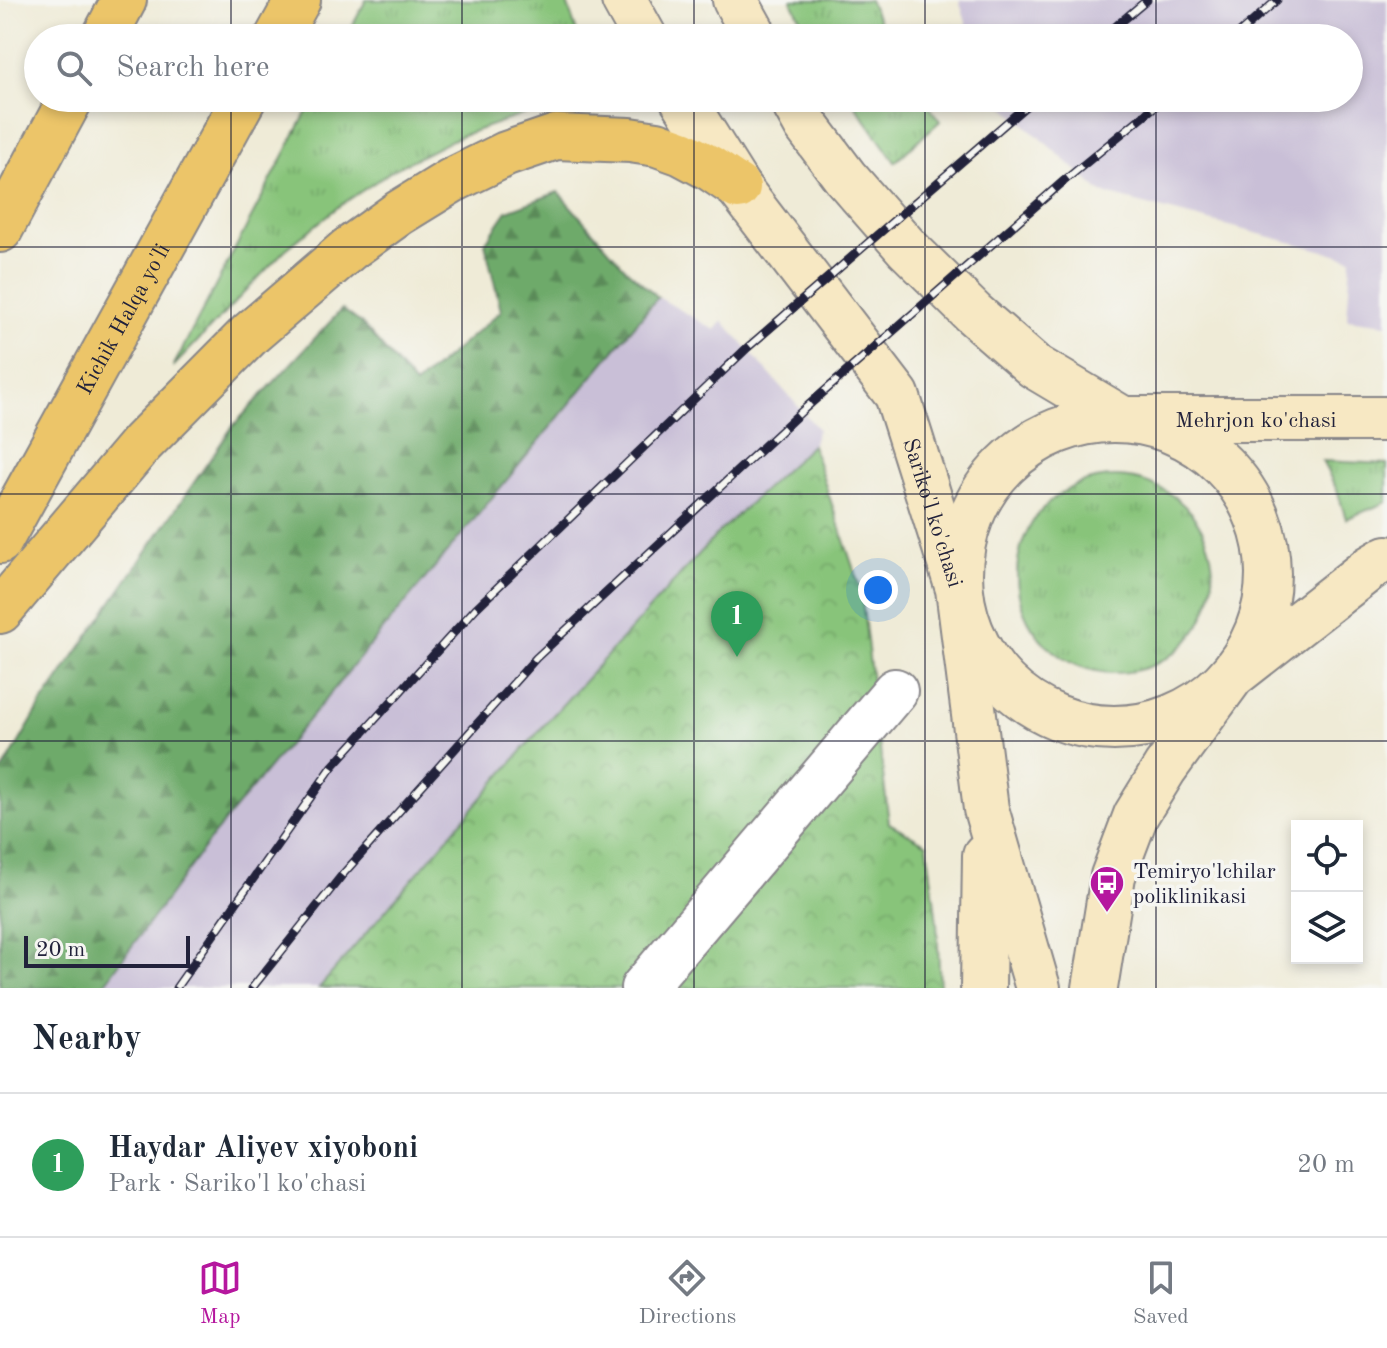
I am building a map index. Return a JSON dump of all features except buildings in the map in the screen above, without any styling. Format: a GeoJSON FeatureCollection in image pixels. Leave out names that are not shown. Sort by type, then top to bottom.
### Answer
{"type":"FeatureCollection","features":[{"type":"Feature","properties":{"kind":"highway"},"geometry":{"type":"LineString","coordinates":[[111,24],[124,0]]}},
{"type":"Feature","properties":{"kind":"highway"},"geometry":{"type":"LineString","coordinates":[[285,24],[298,0]]}},
{"type":"Feature","properties":{"kind":"highway"},"geometry":{"type":"LineString","coordinates":[[0,230],[63,112]]}},
{"type":"Feature","properties":{"kind":"highway","name":"Kichik Halqa yo'li"},"geometry":{"type":"LineString","coordinates":[[0,541],[236,112]]}},
{"type":"Feature","properties":{"kind":"highway"},"geometry":{"type":"LineString","coordinates":[[0,611],[142,443],[251,333],[349,249],[451,181],[506,154],[556,137],[657,144],[682,153],[738,187]]}},
{"type":"Feature","properties":{"kind":"main road"},"geometry":{"type":"LineString","coordinates":[[624,0],[637,24]]}},
{"type":"Feature","properties":{"kind":"main road"},"geometry":{"type":"LineString","coordinates":[[735,0],[748,24]]}},
{"type":"Feature","properties":{"kind":"main road","name":"Sariko'l ko'chasi"},"geometry":{"type":"LineString","coordinates":[[691,112],[738,187],[897,395],[958,589],[986,809],[1038,988]]}},
{"type":"Feature","properties":{"kind":"main road"},"geometry":{"type":"LineString","coordinates":[[799,112],[845,177],[907,248],[973,313],[1034,366],[1123,419],[1171,430],[1214,455],[1246,492],[1265,537],[1269,586],[1258,634],[1136,815],[1113,876],[1095,988]]}},
{"type":"Feature","properties":{"kind":"main road"},"geometry":{"type":"LineString","coordinates":[[1123,419],[1070,425],[1022,449],[985,487],[963,536],[958,589],[973,640],[1003,684],[1047,715],[1098,729],[1147,726],[1193,708],[1370,568],[1387,558]]}},
{"type":"Feature","properties":{"kind":"main road","name":"Mehrjon ko'chasi"},"geometry":{"type":"LineString","coordinates":[[1123,419],[1387,419]]}},
{"type":"Feature","properties":{"kind":"main road"},"geometry":{"type":"LineString","coordinates":[[983,988],[986,809]]}},
{"type":"Feature","properties":{"kind":"street"},"geometry":{"type":"LineString","coordinates":[[643,988],[895,691]]}},
{"type":"Feature","properties":{"kind":"shaded area"},"geometry":{"type":"Polygon","coordinates":[[[959,0],[1387,0],[1387,324],[1347,319],[1351,258],[1102,193],[1011,112],[1363,112],[1363,24],[967,24],[959,0]]]}},
{"type":"Feature","properties":{"kind":"shaded area"},"geometry":{"type":"Polygon","coordinates":[[[658,297],[715,330],[723,321],[818,429],[812,445],[719,532],[545,724],[319,988],[101,988],[215,833],[658,297]]]}},
{"type":"Feature","properties":{"kind":"green space"},"geometry":{"type":"Polygon","coordinates":[[[366,0],[566,0],[574,24],[353,24],[366,0]]]}},
{"type":"Feature","properties":{"kind":"green space"},"geometry":{"type":"Polygon","coordinates":[[[791,0],[869,0],[880,24],[804,24],[791,0]]]}},
{"type":"Feature","properties":{"kind":"green space"},"geometry":{"type":"Polygon","coordinates":[[[307,112],[531,112],[460,136],[393,170],[338,207],[285,250],[173,367],[307,112]]]}},
{"type":"Feature","properties":{"kind":"green space"},"geometry":{"type":"Polygon","coordinates":[[[860,112],[933,112],[940,121],[895,162],[860,112]]]}},
{"type":"Feature","properties":{"kind":"green space"},"geometry":{"type":"Polygon","coordinates":[[[558,192],[627,270],[658,297],[215,833],[101,988],[0,988],[0,775],[42,703],[233,426],[342,309],[362,324],[415,385],[501,311],[485,243],[507,211],[558,192]]]}},
{"type":"Feature","properties":{"kind":"green space"},"geometry":{"type":"Polygon","coordinates":[[[812,445],[861,591],[889,823],[927,844],[937,922],[940,988],[319,988],[545,724],[719,532],[812,445]]]}},
{"type":"Feature","properties":{"kind":"green space"},"geometry":{"type":"Polygon","coordinates":[[[1322,461],[1387,464],[1387,502],[1346,519],[1337,490],[1322,461]]]}},
{"type":"Feature","properties":{"kind":"green space"},"geometry":{"type":"Polygon","coordinates":[[[1115,477],[1134,478],[1153,484],[1185,505],[1206,537],[1212,556],[1212,594],[1206,613],[1185,645],[1153,666],[1134,672],[1115,673],[1096,672],[1077,666],[1045,645],[1024,613],[1018,594],[1017,575],[1018,556],[1024,537],[1045,505],[1077,484],[1096,478],[1115,477]]]}},
{"type":"Feature","properties":{"kind":"railway"},"geometry":{"type":"LineString","coordinates":[[1119,24],[1147,0]]}},
{"type":"Feature","properties":{"kind":"railway"},"geometry":{"type":"LineString","coordinates":[[1250,24],[1277,0]]}},
{"type":"Feature","properties":{"kind":"railway"},"geometry":{"type":"LineString","coordinates":[[176,988],[332,767],[476,608],[747,348],[1019,112]]}},
{"type":"Feature","properties":{"kind":"railway"},"geometry":{"type":"LineString","coordinates":[[252,988],[343,874],[536,658],[802,411],[1065,180],[1148,112]]}},
{"type":"Feature","properties":{"kind":"place","name":"Haydar Aliyev xiyoboni"},"geometry":{"type":"Point","coordinates":[737,657]}},
{"type":"Feature","properties":{"kind":"place","name":"Temiryo'lchilar poliklinikasi"},"geometry":{"type":"Point","coordinates":[1107,914]}}]}
